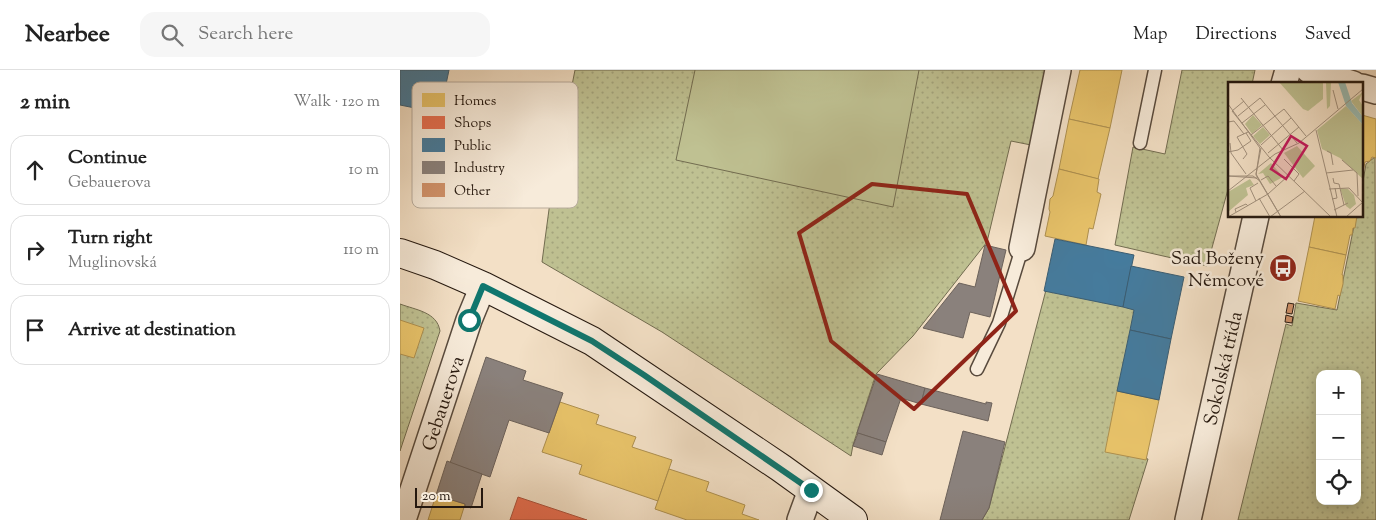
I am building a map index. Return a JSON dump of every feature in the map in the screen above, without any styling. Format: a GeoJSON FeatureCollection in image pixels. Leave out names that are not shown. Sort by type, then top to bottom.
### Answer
{"type":"FeatureCollection","features":[{"type":"Feature","properties":{"kind":"main road"},"geometry":{"type":"LineString","coordinates":[[400,253],[435,265],[483,286],[592,341],[853,520]]}},
{"type":"Feature","properties":{"kind":"street"},"geometry":{"type":"LineString","coordinates":[[1022,248],[1058,70]]}},
{"type":"Feature","properties":{"kind":"street"},"geometry":{"type":"LineString","coordinates":[[1308,70],[1347,82]]}},
{"type":"Feature","properties":{"kind":"street","name":"Sokolská třída"},"geometry":{"type":"LineString","coordinates":[[1188,520],[1256,218]]}},
{"type":"Feature","properties":{"kind":"street","name":"Gebauerova"},"geometry":{"type":"LineString","coordinates":[[403,520],[469,320],[483,286]]}},
{"type":"Feature","properties":{"kind":"street"},"geometry":{"type":"LineString","coordinates":[[800,520],[811,490]]}},
{"type":"Feature","properties":{"kind":"lane"},"geometry":{"type":"LineString","coordinates":[[1140,143],[1155,70]]}},
{"type":"Feature","properties":{"kind":"lane"},"geometry":{"type":"LineString","coordinates":[[978,370],[998,323],[1022,248]]}},
{"type":"Feature","properties":{"kind":"highlighted area"},"geometry":{"type":"Polygon","coordinates":[[[872,184],[967,194],[1016,311],[914,409],[831,341],[799,233],[872,184]]]}},
{"type":"Feature","properties":{"kind":"green space"},"geometry":{"type":"Polygon","coordinates":[[[575,70],[1046,70],[1031,145],[1011,141],[987,242],[913,336],[876,374],[851,456],[662,332],[542,262],[549,208],[578,208],[578,82],[573,82],[575,70]]]}},
{"type":"Feature","properties":{"kind":"green space"},"geometry":{"type":"Polygon","coordinates":[[[695,70],[919,70],[893,207],[676,160],[695,70]]]}},
{"type":"Feature","properties":{"kind":"green space"},"geometry":{"type":"Polygon","coordinates":[[[1182,70],[1255,70],[1252,82],[1228,82],[1228,189],[1207,266],[1115,245],[1133,147],[1165,154],[1182,70]]]}},
{"type":"Feature","properties":{"kind":"green space"},"geometry":{"type":"Polygon","coordinates":[[[1375,157],[1376,520],[1238,520],[1286,324],[1292,326],[1296,303],[1337,310],[1356,218],[1364,218],[1364,176],[1366,164],[1375,157]]]}},
{"type":"Feature","properties":{"kind":"green space"},"geometry":{"type":"Polygon","coordinates":[[[1046,290],[1136,309],[1108,450],[1148,459],[1129,520],[982,520],[989,508],[1046,290]]]}},
{"type":"Feature","properties":{"kind":"green space"},"geometry":{"type":"Polygon","coordinates":[[[400,304],[430,316],[435,320],[440,331],[400,451],[400,304]]]}},
{"type":"Feature","properties":{"kind":"building: Homes"},"geometry":{"type":"Polygon","coordinates":[[[1080,70],[1122,70],[1110,128],[1069,119],[1080,70]]]}},
{"type":"Feature","properties":{"kind":"building: Homes"},"geometry":{"type":"Polygon","coordinates":[[[1364,116],[1376,119],[1376,158],[1372,157],[1370,161],[1365,162],[1364,167],[1364,116]]]}},
{"type":"Feature","properties":{"kind":"building: Homes"},"geometry":{"type":"Polygon","coordinates":[[[1069,119],[1110,128],[1098,179],[1059,169],[1069,119]]]}},
{"type":"Feature","properties":{"kind":"building: Homes"},"geometry":{"type":"Polygon","coordinates":[[[1059,169],[1099,179],[1097,192],[1101,194],[1093,229],[1089,228],[1086,245],[1045,236],[1050,212],[1050,199],[1053,196],[1059,169]]]}},
{"type":"Feature","properties":{"kind":"building: Homes"},"geometry":{"type":"Polygon","coordinates":[[[1315,218],[1357,218],[1355,228],[1353,228],[1352,235],[1350,235],[1346,255],[1309,247],[1315,218]]]}},
{"type":"Feature","properties":{"kind":"building: Homes"},"geometry":{"type":"Polygon","coordinates":[[[1309,247],[1346,255],[1342,275],[1343,284],[1335,309],[1298,301],[1309,247]]]}},
{"type":"Feature","properties":{"kind":"building: Homes"},"geometry":{"type":"Polygon","coordinates":[[[400,320],[424,328],[414,358],[400,354],[400,320]]]}},
{"type":"Feature","properties":{"kind":"building: Homes"},"geometry":{"type":"Polygon","coordinates":[[[1117,391],[1159,400],[1146,460],[1105,452],[1117,391]]]}},
{"type":"Feature","properties":{"kind":"building: Homes"},"geometry":{"type":"Polygon","coordinates":[[[560,402],[599,415],[596,424],[636,437],[632,447],[672,460],[658,501],[579,474],[582,465],[542,452],[560,402]]]}},
{"type":"Feature","properties":{"kind":"building: Homes"},"geometry":{"type":"Polygon","coordinates":[[[669,469],[709,482],[706,491],[745,505],[742,514],[759,520],[687,520],[655,509],[669,469]]]}},
{"type":"Feature","properties":{"kind":"building: Homes"},"geometry":{"type":"Polygon","coordinates":[[[436,495],[465,504],[460,520],[428,520],[436,495]]]}},
{"type":"Feature","properties":{"kind":"building: Shops"},"geometry":{"type":"Polygon","coordinates":[[[518,497],[587,520],[510,520],[518,497]]]}},
{"type":"Feature","properties":{"kind":"building: Public"},"geometry":{"type":"Polygon","coordinates":[[[400,70],[449,70],[446,82],[412,82],[412,107],[400,105],[400,70]]]}},
{"type":"Feature","properties":{"kind":"building: Public"},"geometry":{"type":"Polygon","coordinates":[[[1055,239],[1134,255],[1123,307],[1044,291],[1055,239]]]}},
{"type":"Feature","properties":{"kind":"building: Public"},"geometry":{"type":"Polygon","coordinates":[[[1131,266],[1184,277],[1171,339],[1130,330],[1134,310],[1123,307],[1131,266]]]}},
{"type":"Feature","properties":{"kind":"building: Public"},"geometry":{"type":"Polygon","coordinates":[[[1130,330],[1171,339],[1159,400],[1117,391],[1130,330]]]}},
{"type":"Feature","properties":{"kind":"building: Industry"},"geometry":{"type":"Polygon","coordinates":[[[985,245],[1006,250],[990,317],[970,312],[963,338],[923,328],[959,283],[975,287],[985,245]]]}},
{"type":"Feature","properties":{"kind":"building: Industry"},"geometry":{"type":"Polygon","coordinates":[[[486,357],[526,371],[523,380],[563,393],[549,433],[509,420],[490,477],[450,463],[486,357]]]}},
{"type":"Feature","properties":{"kind":"building: Industry"},"geometry":{"type":"Polygon","coordinates":[[[877,374],[925,388],[921,404],[901,398],[886,442],[857,433],[877,374]]]}},
{"type":"Feature","properties":{"kind":"building: Industry"},"geometry":{"type":"Polygon","coordinates":[[[925,388],[986,404],[986,402],[992,403],[988,421],[921,404],[925,388]]]}},
{"type":"Feature","properties":{"kind":"building: Industry"},"geometry":{"type":"Polygon","coordinates":[[[963,431],[1005,442],[989,508],[982,520],[940,520],[963,431]]]}},
{"type":"Feature","properties":{"kind":"building: Industry"},"geometry":{"type":"Polygon","coordinates":[[[858,433],[886,442],[882,455],[853,446],[858,433]]]}},
{"type":"Feature","properties":{"kind":"building: Industry"},"geometry":{"type":"Polygon","coordinates":[[[447,461],[482,474],[471,508],[465,506],[465,504],[436,495],[447,461]]]}},
{"type":"Feature","properties":{"kind":"building: Other"},"geometry":{"type":"Polygon","coordinates":[[[1288,303],[1294,304],[1292,314],[1286,313],[1288,303]]]}},
{"type":"Feature","properties":{"kind":"building: Other"},"geometry":{"type":"Polygon","coordinates":[[[1286,315],[1293,317],[1292,323],[1285,322],[1286,315]]]}},
{"type":"Feature","properties":{"kind":"place","name":"Sad Boženy Němcové"},"geometry":{"type":"Point","coordinates":[1283,268]}},
{"type":"Feature","properties":{"kind":"route"},"geometry":{"type":"LineString","coordinates":[[469,320],[483,286],[592,341],[811,490]]}}]}
